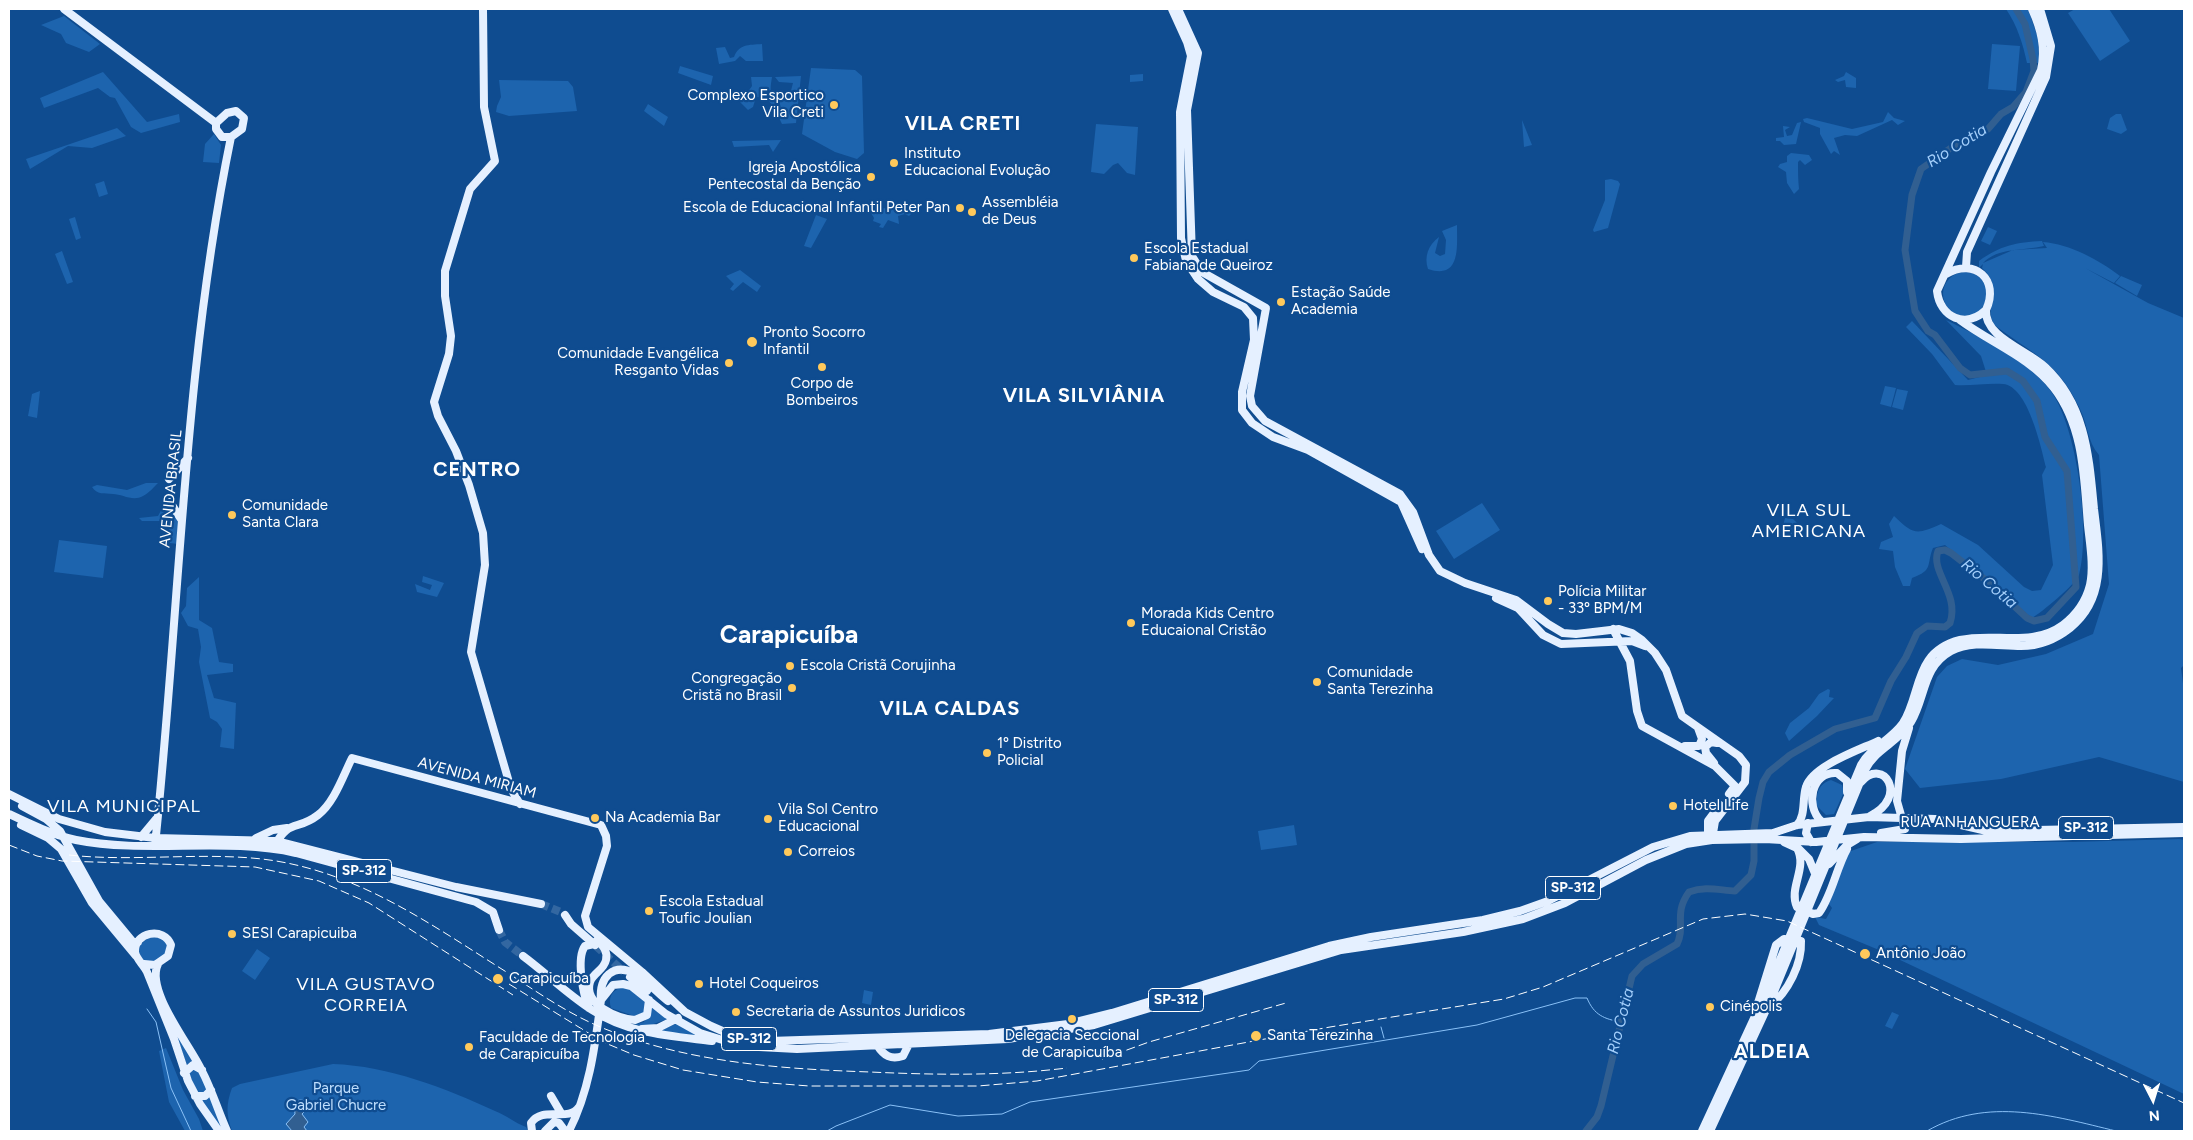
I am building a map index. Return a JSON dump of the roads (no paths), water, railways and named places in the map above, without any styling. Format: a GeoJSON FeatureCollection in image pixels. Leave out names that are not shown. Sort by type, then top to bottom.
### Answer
{"type":"FeatureCollection","features":[{"type":"Feature","properties":{"kind":"main road"},"geometry":{"type":"LineString","coordinates":[[64,9],[216,124],[217,132],[222,137],[224,169]]}},
{"type":"Feature","properties":{"kind":"main road"},"geometry":{"type":"LineString","coordinates":[[483,9],[484,107],[495,161],[470,188],[446,271],[445,296],[451,336],[449,354],[434,402],[438,416],[456,451],[469,485],[483,533],[485,570],[471,652],[511,789],[522,805]]}},
{"type":"Feature","properties":{"kind":"main road"},"geometry":{"type":"LineString","coordinates":[[1172,9],[1187,42],[1191,56],[1181,102],[1179,124],[1181,238],[1186,261],[1198,280],[1206,287],[1220,296],[1239,303],[1251,314],[1260,318],[1265,316]]}},
{"type":"Feature","properties":{"kind":"main road"},"geometry":{"type":"LineString","coordinates":[[1178,9],[1198,53],[1188,110],[1192,256],[1202,272],[1266,308],[1250,401],[1257,415],[1389,487],[1403,501],[1417,521],[1432,561],[1440,571],[1465,583],[1516,600],[1556,630],[1576,634],[1614,629],[1632,633],[1652,650],[1671,679],[1679,712],[1698,728],[1739,756],[1746,765],[1745,781],[1712,821],[1700,831],[1690,836]]}},
{"type":"Feature","properties":{"kind":"main road"},"geometry":{"type":"LineString","coordinates":[[1710,1131],[1767,1007],[1772,987],[1819,875],[1845,800],[1866,757],[1891,736],[1906,716],[1925,666],[1939,651],[1959,640],[2026,638],[2050,632],[2061,626],[2077,612],[2084,601],[2090,584],[2091,561],[2082,461],[2070,415],[2054,388],[2038,372],[2015,354],[1944,311],[1938,300],[1939,283],[1946,274],[1991,172],[2041,70],[2044,52],[2042,36],[2032,9]]}},
{"type":"Feature","properties":{"kind":"main road"},"geometry":{"type":"LineString","coordinates":[[1966,267],[1966,252],[2046,76],[2051,46],[2040,9]]}},
{"type":"Feature","properties":{"kind":"main road"},"geometry":{"type":"LineString","coordinates":[[216,124],[227,113],[236,111],[242,116],[244,121],[242,129],[231,137],[222,137]]}},
{"type":"Feature","properties":{"kind":"main road","name":"AVENIDA BRASIL"},"geometry":{"type":"LineString","coordinates":[[155,842],[194,371],[224,169],[231,137]]}},
{"type":"Feature","properties":{"kind":"main road"},"geometry":{"type":"LineString","coordinates":[[1905,829],[1898,807],[1897,796],[1902,751],[1929,673],[1945,655],[1962,646],[2023,646],[2053,638],[2063,633],[2083,616],[2097,586],[2099,554],[2090,459],[2083,426],[2067,393],[2058,380],[2028,353],[1990,329],[1986,322],[1986,310],[1990,297],[1989,284],[1980,273],[1966,267],[1958,268],[1946,274]]}},
{"type":"Feature","properties":{"kind":"main road"},"geometry":{"type":"LineString","coordinates":[[1256,302],[1251,314],[1255,330],[1240,402],[1245,416],[1268,434],[1308,450],[1403,501],[1428,563],[1438,576],[1514,605],[1541,633],[1550,640],[1561,644],[1638,642],[1652,650]]}},
{"type":"Feature","properties":{"kind":"main road"},"geometry":{"type":"LineString","coordinates":[[1960,320],[1974,318],[1986,310]]}},
{"type":"Feature","properties":{"kind":"main road"},"geometry":{"type":"LineString","coordinates":[[1265,420],[1276,430],[1273,435],[1268,434]]}},
{"type":"Feature","properties":{"kind":"main road"},"geometry":{"type":"LineString","coordinates":[[169,479],[188,458]]}},
{"type":"Feature","properties":{"kind":"main road"},"geometry":{"type":"LineString","coordinates":[[170,502],[181,519]]}},
{"type":"Feature","properties":{"kind":"main road"},"geometry":{"type":"LineString","coordinates":[[1541,633],[1548,624]]}},
{"type":"Feature","properties":{"kind":"main road"},"geometry":{"type":"LineString","coordinates":[[1614,629],[1630,661],[1639,719],[1642,726],[1715,766],[1733,779],[1745,781]]}},
{"type":"Feature","properties":{"kind":"main road"},"geometry":{"type":"LineString","coordinates":[[1550,640],[1556,630]]}},
{"type":"Feature","properties":{"kind":"main road"},"geometry":{"type":"LineString","coordinates":[[1702,1131],[1755,1018],[1772,987],[1819,875],[1872,758],[1894,740],[1911,722]]}},
{"type":"Feature","properties":{"kind":"main road"},"geometry":{"type":"LineString","coordinates":[[1678,745],[1692,748],[1699,746],[1702,740],[1698,728]]}},
{"type":"Feature","properties":{"kind":"main road"},"geometry":{"type":"LineString","coordinates":[[1797,824],[1801,819],[1806,787],[1816,773],[1850,754],[1891,736]]}},
{"type":"Feature","properties":{"kind":"main road"},"geometry":{"type":"LineString","coordinates":[[1715,766],[1705,750],[1708,743],[1716,743],[1728,748]]}},
{"type":"Feature","properties":{"kind":"main road","name":"AVENIDA MIRIAM"},"geometry":{"type":"LineString","coordinates":[[287,828],[310,820],[324,810],[352,758],[595,824],[603,828],[607,846],[585,916],[588,927]]}},
{"type":"Feature","properties":{"kind":"main road"},"geometry":{"type":"LineString","coordinates":[[1733,779],[1746,765]]}},
{"type":"Feature","properties":{"kind":"main road"},"geometry":{"type":"LineString","coordinates":[[1821,821],[1813,811],[1811,799],[1819,780],[1828,774],[1842,775],[1848,785],[1845,800]]}},
{"type":"Feature","properties":{"kind":"main road"},"geometry":{"type":"LineString","coordinates":[[1860,783],[1869,775],[1880,774],[1885,776],[1891,786],[1891,795],[1886,805],[1869,817]]}},
{"type":"Feature","properties":{"kind":"main road"},"geometry":{"type":"LineString","coordinates":[[1710,838],[1712,821],[1735,786],[1733,779]]}},
{"type":"Feature","properties":{"kind":"main road"},"geometry":{"type":"LineString","coordinates":[[500,799],[507,796],[511,789]]}},
{"type":"Feature","properties":{"kind":"main road"},"geometry":{"type":"LineString","coordinates":[[10,798],[46,819],[60,831],[116,929],[144,964],[174,1039],[184,1073],[195,1096],[219,1131]]}},
{"type":"Feature","properties":{"kind":"main road","name":"SP-312"},"geometry":{"type":"LineString","coordinates":[[10,798],[80,826],[124,836],[141,837],[155,842],[256,839],[275,844],[476,902],[490,909],[495,915],[499,930]]}},
{"type":"Feature","properties":{"kind":"main road"},"geometry":{"type":"LineString","coordinates":[[141,837],[157,817]]}},
{"type":"Feature","properties":{"kind":"main road","name":"RUA ANHANGUERA"},"geometry":{"type":"LineString","coordinates":[[1821,821],[1869,817],[1916,818],[1987,831],[2184,827]]}},
{"type":"Feature","properties":{"kind":"main road"},"geometry":{"type":"LineString","coordinates":[[10,818],[48,838],[61,849],[92,904],[116,929],[133,942],[138,942],[154,933],[162,933],[167,938],[171,945],[170,953],[166,959],[158,964],[155,970],[156,979],[173,1022],[202,1070],[227,1131]]}},
{"type":"Feature","properties":{"kind":"main road","name":"SP-312"},"geometry":{"type":"LineString","coordinates":[[10,818],[77,840],[275,844],[456,887],[541,904]]}},
{"type":"Feature","properties":{"kind":"main road"},"geometry":{"type":"LineString","coordinates":[[1864,837],[1905,829],[1916,818]]}},
{"type":"Feature","properties":{"kind":"main road","name":"SP-312"},"geometry":{"type":"LineString","coordinates":[[588,927],[685,1012],[711,1026],[736,1036],[769,1042],[989,1034],[1076,1023],[1329,946],[1371,937],[1483,920],[1520,911],[1548,901],[1653,847],[1690,836],[1710,838],[1766,836],[1797,824],[1821,821]]}},
{"type":"Feature","properties":{"kind":"main road"},"geometry":{"type":"LineString","coordinates":[[1808,823],[1805,831],[1811,842]]}},
{"type":"Feature","properties":{"kind":"main road"},"geometry":{"type":"LineString","coordinates":[[256,839],[273,830],[287,828]]}},
{"type":"Feature","properties":{"kind":"main road"},"geometry":{"type":"LineString","coordinates":[[275,844],[287,828]]}},
{"type":"Feature","properties":{"kind":"main road","name":"RUA ANHANGUERA"},"geometry":{"type":"LineString","coordinates":[[1849,840],[1864,837],[1961,839],[2184,833]]}},
{"type":"Feature","properties":{"kind":"main road","name":"SP-312"},"geometry":{"type":"LineString","coordinates":[[1766,836],[1780,840],[1811,842],[1849,840]]}},
{"type":"Feature","properties":{"kind":"main road","name":"SP-312"},"geometry":{"type":"LineString","coordinates":[[523,956],[591,1010],[649,1034],[769,1048],[990,1041],[1064,1032],[1094,1025],[1341,950],[1463,932],[1523,919],[1565,903],[1666,850],[1710,838]]}},
{"type":"Feature","properties":{"kind":"main road"},"geometry":{"type":"LineString","coordinates":[[1780,840],[1797,848],[1809,860],[1819,875]]}},
{"type":"Feature","properties":{"kind":"main road"},"geometry":{"type":"LineString","coordinates":[[1819,875],[1849,840]]}},
{"type":"Feature","properties":{"kind":"main road"},"geometry":{"type":"LineString","coordinates":[[1797,848],[1802,865],[1795,894],[1795,903],[1797,907],[1813,914],[1819,912],[1823,906],[1849,840]]}},
{"type":"Feature","properties":{"kind":"main road"},"geometry":{"type":"LineString","coordinates":[[564,914],[595,943],[604,948],[606,956],[604,965],[590,983],[590,993],[596,1004],[635,1020],[647,1014],[649,1000]]}},
{"type":"Feature","properties":{"kind":"main road"},"geometry":{"type":"LineString","coordinates":[[588,927],[595,943]]}},
{"type":"Feature","properties":{"kind":"main road"},"geometry":{"type":"LineString","coordinates":[[1755,1018],[1765,974],[1776,945],[1784,939],[1801,941],[1801,957],[1794,974],[1780,995],[1767,1007]]}},
{"type":"Feature","properties":{"kind":"main road"},"geometry":{"type":"LineString","coordinates":[[136,956],[138,942]]}},
{"type":"Feature","properties":{"kind":"main road"},"geometry":{"type":"LineString","coordinates":[[591,1010],[583,989],[581,954],[585,946],[595,943]]}},
{"type":"Feature","properties":{"kind":"main road"},"geometry":{"type":"LineString","coordinates":[[144,964],[158,964]]}},
{"type":"Feature","properties":{"kind":"main road"},"geometry":{"type":"LineString","coordinates":[[569,1131],[582,1102],[590,1071],[604,978],[612,972],[626,970],[685,1012]]}},
{"type":"Feature","properties":{"kind":"main road"},"geometry":{"type":"LineString","coordinates":[[630,976],[661,1002],[685,1012]]}},
{"type":"Feature","properties":{"kind":"main road"},"geometry":{"type":"LineString","coordinates":[[601,1001],[611,987],[623,984],[631,986],[676,1020]]}},
{"type":"Feature","properties":{"kind":"main road"},"geometry":{"type":"LineString","coordinates":[[634,1029],[658,1028],[676,1020],[685,1012]]}},
{"type":"Feature","properties":{"kind":"main road","name":"SP-312"},"geometry":{"type":"LineString","coordinates":[[676,1020],[729,1042]]}},
{"type":"Feature","properties":{"kind":"main road"},"geometry":{"type":"LineString","coordinates":[[877,1046],[885,1056],[895,1058],[903,1056],[909,1044]]}},
{"type":"Feature","properties":{"kind":"main road"},"geometry":{"type":"LineString","coordinates":[[184,1073],[193,1065],[202,1070]]}},
{"type":"Feature","properties":{"kind":"main road"},"geometry":{"type":"LineString","coordinates":[[195,1096],[205,1096],[211,1090]]}},
{"type":"Feature","properties":{"kind":"main road"},"geometry":{"type":"LineString","coordinates":[[551,1096],[561,1114]]}},
{"type":"Feature","properties":{"kind":"main road"},"geometry":{"type":"LineString","coordinates":[[532,1131],[531,1123],[537,1116],[573,1113],[582,1102]]}},
{"type":"Feature","properties":{"kind":"main road"},"geometry":{"type":"LineString","coordinates":[[545,1131],[554,1122],[560,1124],[564,1131]]}},
{"type":"Feature","properties":{"kind":"waterway","name":"Rio Cotia"},"geometry":{"type":"LineString","coordinates":[[1586,1131],[1597,1117],[1601,1106],[1632,976],[1643,964],[1677,944],[1682,907],[1689,892],[1706,889],[1735,891],[1751,875],[1754,861],[1754,829],[1759,798],[1763,782],[1769,772],[1790,755],[1835,729],[1875,718],[1891,681],[1906,657],[1917,633],[1927,626],[1945,627],[1950,623],[1951,602],[1938,567],[1938,551],[1945,550],[1951,553],[1987,581],[2027,618],[2034,621],[2047,618],[2076,587],[2067,471],[2045,437],[2037,401],[2023,381],[2007,371],[1970,375],[1960,368],[1935,335],[1928,331],[1915,311],[1905,250],[1912,195],[1921,169],[1958,143],[1988,129],[2001,114],[2013,107],[2026,92],[2034,71],[2033,59],[2025,24],[2016,9]]}},
{"type":"Feature","properties":{"kind":"waterway"},"geometry":{"type":"LineString","coordinates":[[827,1131],[890,1105],[958,1116],[1002,1114],[1030,1102],[1249,1070],[1259,1061],[1477,1025],[1575,998],[1587,998],[1593,1009],[1600,1015],[1621,1022]]}},
{"type":"Feature","properties":{"kind":"waterway"},"geometry":{"type":"LineString","coordinates":[[147,1009],[156,1022],[171,1088],[191,1131]]}},
{"type":"Feature","properties":{"kind":"waterway"},"geometry":{"type":"LineString","coordinates":[[1381,1027],[1384,1038]]}},
{"type":"Feature","properties":{"kind":"waterway"},"geometry":{"type":"LineString","coordinates":[[1927,1131],[1950,1120],[1973,1114],[1997,1112],[2045,1115],[2116,1131]]}},
{"type":"Feature","properties":{"kind":"tunnel"},"geometry":{"type":"LineString","coordinates":[[541,904],[563,913]]}},
{"type":"Feature","properties":{"kind":"tunnel"},"geometry":{"type":"LineString","coordinates":[[499,930],[505,942],[523,956]]}},
{"type":"Feature","properties":{"kind":"tunnel"},"geometry":{"type":"LineString","coordinates":[[596,946],[624,972]]}},
{"type":"Feature","properties":{"kind":"railway"},"geometry":{"type":"LineString","coordinates":[[9,845],[37,856],[62,861],[255,867],[319,881],[369,903],[513,995]]}},
{"type":"Feature","properties":{"kind":"railway"},"geometry":{"type":"LineString","coordinates":[[69,855],[117,858],[238,857],[296,865],[361,887],[391,902],[421,918],[508,973]]}},
{"type":"Feature","properties":{"kind":"railway"},"geometry":{"type":"LineString","coordinates":[[509,984],[603,1042],[634,1055],[683,1070],[757,1082],[809,1086],[978,1086],[1037,1081],[1330,1027],[1504,999],[1543,987],[1703,919],[1745,914],[1787,921],[2184,1103]]}},
{"type":"Feature","properties":{"kind":"railway"},"geometry":{"type":"LineString","coordinates":[[514,977],[562,1008],[600,1027],[675,1051],[707,1057],[805,1069],[919,1074],[994,1074],[1067,1068]]}},
{"type":"Feature","properties":{"kind":"railway"},"geometry":{"type":"LineString","coordinates":[[1102,1059],[1149,1042],[1286,1003]]}},
{"type":"Feature","properties":{"kind":"place","name":"Complexo Esportico Vila Creti"},"geometry":{"type":"Point","coordinates":[834,105]}},
{"type":"Feature","properties":{"kind":"place","name":"Instituto Educacional Evolução"},"geometry":{"type":"Point","coordinates":[894,163]}},
{"type":"Feature","properties":{"kind":"place","name":"Igreja Apostólica Pentecostal da Benção"},"geometry":{"type":"Point","coordinates":[871,177]}},
{"type":"Feature","properties":{"kind":"place","name":"Escola de Educacional Infantil Peter Pan"},"geometry":{"type":"Point","coordinates":[960,208]}},
{"type":"Feature","properties":{"kind":"place","name":"Assembléia de Deus"},"geometry":{"type":"Point","coordinates":[972,212]}},
{"type":"Feature","properties":{"kind":"place","name":"Escola Estadual Fabiana de Queiroz"},"geometry":{"type":"Point","coordinates":[1134,258]}},
{"type":"Feature","properties":{"kind":"place","name":"Estação Saúde Academia"},"geometry":{"type":"Point","coordinates":[1281,302]}},
{"type":"Feature","properties":{"kind":"place","name":"Pronto Socorro Infantil"},"geometry":{"type":"Point","coordinates":[752,342]}},
{"type":"Feature","properties":{"kind":"place","name":"Comunidade Evangélica Resganto Vidas"},"geometry":{"type":"Point","coordinates":[729,363]}},
{"type":"Feature","properties":{"kind":"place","name":"Corpo de Bombeiros"},"geometry":{"type":"Point","coordinates":[822,367]}},
{"type":"Feature","properties":{"kind":"place","name":"Comunidade Santa Clara"},"geometry":{"type":"Point","coordinates":[232,515]}},
{"type":"Feature","properties":{"kind":"place","name":"Polícia Militar - 33º BPM/M"},"geometry":{"type":"Point","coordinates":[1548,601]}},
{"type":"Feature","properties":{"kind":"place","name":"Morada Kids Centro Educaional Cristão"},"geometry":{"type":"Point","coordinates":[1131,623]}},
{"type":"Feature","properties":{"kind":"place","name":"Escola Cristã Corujinha"},"geometry":{"type":"Point","coordinates":[790,666]}},
{"type":"Feature","properties":{"kind":"place","name":"Comunidade Santa Terezinha"},"geometry":{"type":"Point","coordinates":[1317,682]}},
{"type":"Feature","properties":{"kind":"place","name":"Congregação Cristã no Brasil"},"geometry":{"type":"Point","coordinates":[792,688]}},
{"type":"Feature","properties":{"kind":"place","name":"1º Distrito Policial"},"geometry":{"type":"Point","coordinates":[987,753]}},
{"type":"Feature","properties":{"kind":"place","name":"Hotel Life"},"geometry":{"type":"Point","coordinates":[1673,806]}},
{"type":"Feature","properties":{"kind":"place","name":"Na Academia Bar"},"geometry":{"type":"Point","coordinates":[595,818]}},
{"type":"Feature","properties":{"kind":"place","name":"Vila Sol Centro Educacional"},"geometry":{"type":"Point","coordinates":[768,819]}},
{"type":"Feature","properties":{"kind":"place","name":"Correios"},"geometry":{"type":"Point","coordinates":[788,852]}},
{"type":"Feature","properties":{"kind":"place","name":"Escola Estadual Toufic Joulian"},"geometry":{"type":"Point","coordinates":[649,911]}},
{"type":"Feature","properties":{"kind":"place","name":"SESI Carapicuiba"},"geometry":{"type":"Point","coordinates":[232,934]}},
{"type":"Feature","properties":{"kind":"place","name":"Antônio João"},"geometry":{"type":"Point","coordinates":[1865,954]}},
{"type":"Feature","properties":{"kind":"place","name":"Carapicuíba"},"geometry":{"type":"Point","coordinates":[498,979]}},
{"type":"Feature","properties":{"kind":"place","name":"Hotel Coqueiros"},"geometry":{"type":"Point","coordinates":[699,984]}},
{"type":"Feature","properties":{"kind":"place","name":"Cinépolis"},"geometry":{"type":"Point","coordinates":[1710,1007]}},
{"type":"Feature","properties":{"kind":"place","name":"Secretaria de Assuntos Juridicos"},"geometry":{"type":"Point","coordinates":[736,1012]}},
{"type":"Feature","properties":{"kind":"place","name":"Delegacia Seccional de Carapicuíba"},"geometry":{"type":"Point","coordinates":[1072,1019]}},
{"type":"Feature","properties":{"kind":"place","name":"Santa Terezinha"},"geometry":{"type":"Point","coordinates":[1256,1036]}},
{"type":"Feature","properties":{"kind":"place","name":"Faculdade de Tecnologia de Carapicuíba"},"geometry":{"type":"Point","coordinates":[469,1047]}},
{"type":"Feature","properties":{"kind":"district","name":"VILA CRETI"},"geometry":{"type":"Point","coordinates":[963,124]}},
{"type":"Feature","properties":{"kind":"district","name":"VILA SILVIÂNIA"},"geometry":{"type":"Point","coordinates":[1084,396]}},
{"type":"Feature","properties":{"kind":"district","name":"CENTRO"},"geometry":{"type":"Point","coordinates":[477,470]}},
{"type":"Feature","properties":{"kind":"district","name":"VILA SUL AMERICANA"},"geometry":{"type":"Point","coordinates":[1809,521]}},
{"type":"Feature","properties":{"kind":"district","name":"Carapicuíba"},"geometry":{"type":"Point","coordinates":[789,636]}},
{"type":"Feature","properties":{"kind":"district","name":"VILA CALDAS"},"geometry":{"type":"Point","coordinates":[950,709]}},
{"type":"Feature","properties":{"kind":"district","name":"VILA MUNICIPAL"},"geometry":{"type":"Point","coordinates":[124,807]}},
{"type":"Feature","properties":{"kind":"district","name":"VILA GUSTAVO CORREIA"},"geometry":{"type":"Point","coordinates":[366,995]}},
{"type":"Feature","properties":{"kind":"district","name":"ALDEIA"},"geometry":{"type":"Point","coordinates":[1772,1052]}},
{"type":"Feature","properties":{"kind":"park label","name":"Parque Gabriel Chucre"},"geometry":{"type":"Point","coordinates":[336,1098]}}]}
